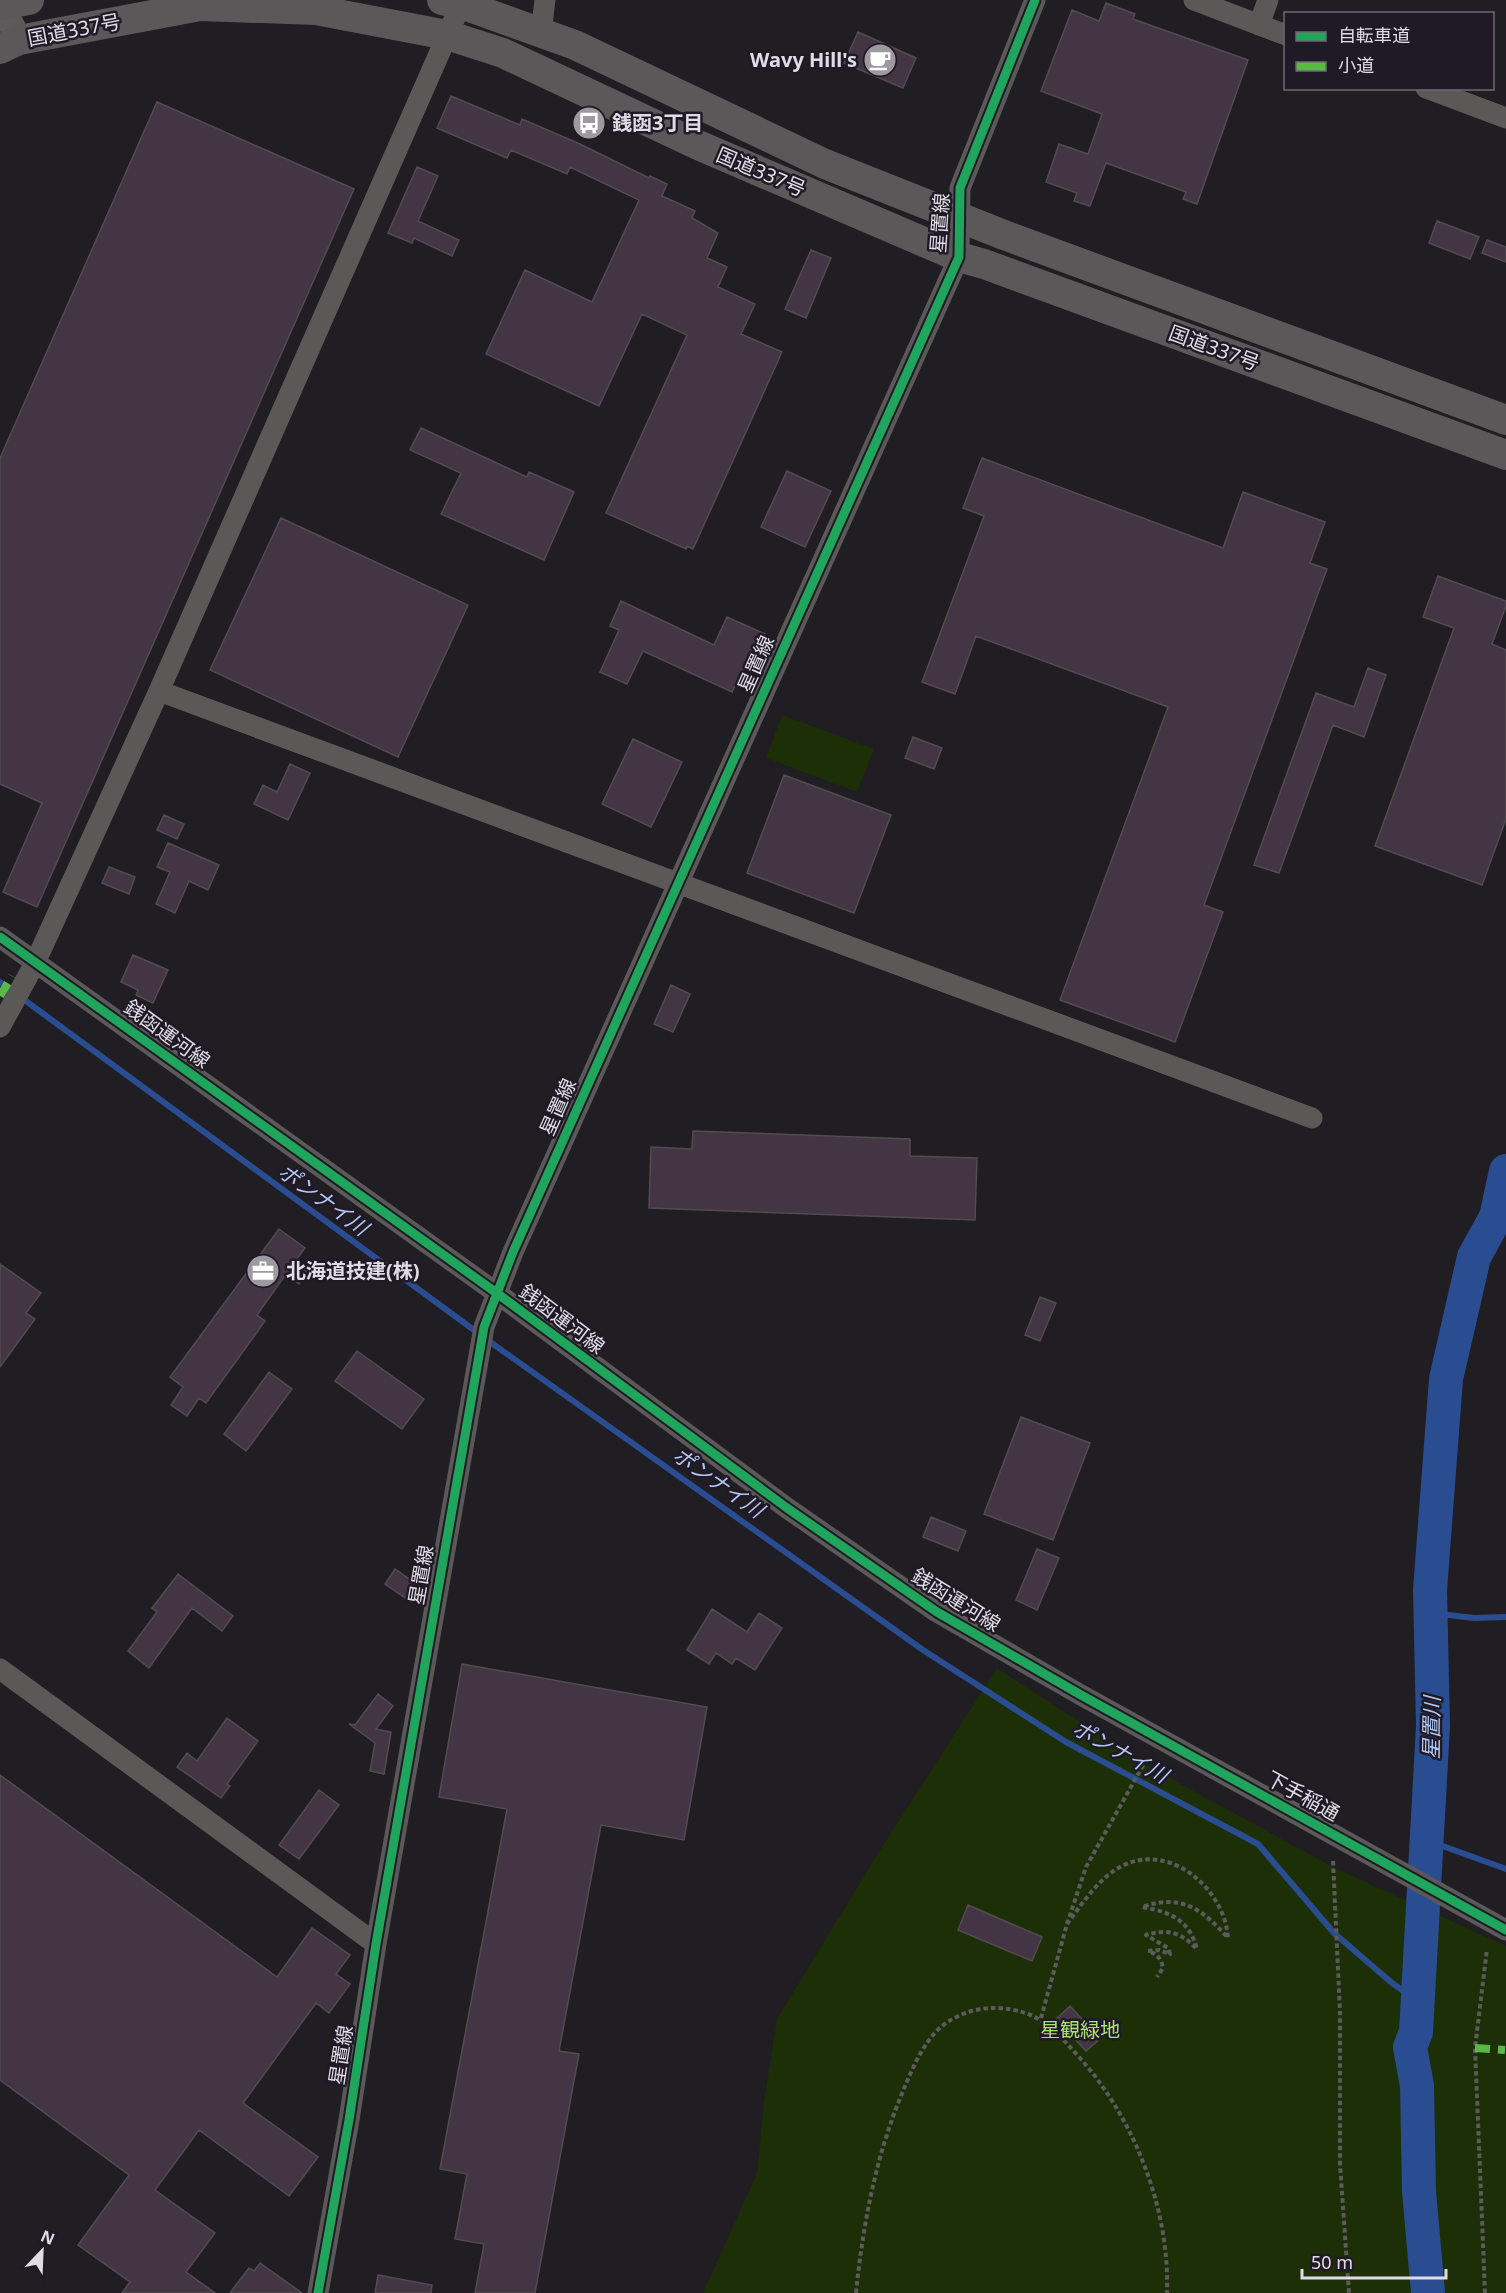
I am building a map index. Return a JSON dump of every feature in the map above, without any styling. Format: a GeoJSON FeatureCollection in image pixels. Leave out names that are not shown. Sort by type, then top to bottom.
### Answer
{"type":"FeatureCollection","features":[{"type":"Feature","properties":{"kind":"highway","name":"国道337号"},"geometry":{"type":"LineString","coordinates":[[0,4],[29,0]]}},
{"type":"Feature","properties":{"kind":"highway","name":"国道337号"},"geometry":{"type":"LineString","coordinates":[[452,2],[575,45],[825,165],[1015,240],[1506,420]]}},
{"type":"Feature","properties":{"kind":"highway","name":"国道337号"},"geometry":{"type":"LineString","coordinates":[[9,44],[200,6],[316,10],[447,35],[503,53],[699,145],[958,257],[984,264],[1506,455]]}},
{"type":"Feature","properties":{"kind":"main road"},"geometry":{"type":"LineString","coordinates":[[0,4],[9,44]]}},
{"type":"Feature","properties":{"kind":"street"},"geometry":{"type":"LineString","coordinates":[[541,33],[545,0]]}},
{"type":"Feature","properties":{"kind":"street","name":"星置線"},"geometry":{"type":"LineString","coordinates":[[318,2293],[349,2120],[376,1944],[484,1327],[513,1252],[958,257],[960,188],[1035,0]]}},
{"type":"Feature","properties":{"kind":"street"},"geometry":{"type":"LineString","coordinates":[[1194,0],[1284,34]]}},
{"type":"Feature","properties":{"kind":"street"},"geometry":{"type":"LineString","coordinates":[[1259,25],[1268,0]]}},
{"type":"Feature","properties":{"kind":"street"},"geometry":{"type":"LineString","coordinates":[[0,1027],[35,963],[159,691],[447,35],[452,2]]}},
{"type":"Feature","properties":{"kind":"street"},"geometry":{"type":"LineString","coordinates":[[1431,90],[1506,118]]}},
{"type":"Feature","properties":{"kind":"street"},"geometry":{"type":"LineString","coordinates":[[159,691],[1312,1118]]}},
{"type":"Feature","properties":{"kind":"street","name":"銭函運河線"},"geometry":{"type":"LineString","coordinates":[[0,937],[498,1294],[815,1528],[937,1612],[1081,1695]]}},
{"type":"Feature","properties":{"kind":"street"},"geometry":{"type":"LineString","coordinates":[[0,1669],[376,1944]]}},
{"type":"Feature","properties":{"kind":"street","name":"下手稲通"},"geometry":{"type":"LineString","coordinates":[[1081,1695],[1506,1930]]}},
{"type":"Feature","properties":{"kind":"path"},"geometry":{"type":"LineString","coordinates":[[1041,2018],[1067,1924],[1086,1867],[1146,1760]]}},
{"type":"Feature","properties":{"kind":"path"},"geometry":{"type":"LineString","coordinates":[[1067,1924],[1095,1888],[1120,1867],[1147,1859],[1170,1863],[1191,1874],[1209,1889],[1220,1906],[1227,1924],[1228,1938],[1207,1915],[1191,1906],[1158,1901],[1142,1907],[1173,1915],[1193,1935],[1197,1949],[1186,1938],[1172,1932],[1159,1931],[1146,1935],[1168,1948],[1170,1954],[1159,1950],[1148,1951],[1156,1954],[1161,1960],[1163,1968],[1157,1977]]}},
{"type":"Feature","properties":{"kind":"path"},"geometry":{"type":"LineString","coordinates":[[1333,1862],[1340,2012],[1340,2164],[1349,2293]]}},
{"type":"Feature","properties":{"kind":"path"},"geometry":{"type":"LineString","coordinates":[[1485,2293],[1475,2048],[1487,1949]]}},
{"type":"Feature","properties":{"kind":"path"},"geometry":{"type":"LineString","coordinates":[[856,2293],[867,2211],[888,2126],[916,2061],[933,2034],[955,2017],[981,2008],[1009,2009],[1041,2018],[1054,2029],[1098,2078],[1126,2121],[1145,2164],[1161,2226],[1167,2293]]}},
{"type":"Feature","properties":{"kind":"green space"},"geometry":{"type":"Polygon","coordinates":[[[782,715],[874,749],[857,792],[766,758],[782,715]]]}},
{"type":"Feature","properties":{"kind":"green space","name":"星観緑地"},"geometry":{"type":"Polygon","coordinates":[[[997,1668],[1144,1764],[1333,1867],[1506,1946],[1506,2293],[703,2293],[757,2173],[764,2101],[777,2019],[880,1850],[997,1668]]]}},
{"type":"Feature","properties":{"kind":"building"},"geometry":{"type":"Polygon","coordinates":[[[1106,3],[1135,14],[1133,19],[1248,60],[1197,204],[1183,199],[1186,192],[1106,163],[1090,206],[1074,201],[1077,193],[1046,182],[1059,144],[1088,154],[1102,114],[1041,91],[1072,10],[1099,21],[1106,3]]]}},
{"type":"Feature","properties":{"kind":"building","name":"Wavy Hill's"},"geometry":{"type":"Polygon","coordinates":[[[858,32],[916,58],[903,88],[844,63],[858,32]]]}},
{"type":"Feature","properties":{"kind":"building"},"geometry":{"type":"Polygon","coordinates":[[[451,96],[520,125],[522,119],[649,178],[650,176],[667,184],[662,196],[695,211],[692,218],[718,233],[707,258],[727,267],[718,287],[755,304],[741,334],[782,352],[693,549],[687,546],[686,549],[606,513],[687,335],[642,314],[599,406],[486,354],[525,270],[592,302],[639,200],[570,167],[567,174],[511,150],[507,158],[437,128],[451,96]]]}},
{"type":"Feature","properties":{"kind":"building"},"geometry":{"type":"Polygon","coordinates":[[[157,102],[354,189],[37,907],[3,892],[42,803],[0,784],[0,458],[157,102]]]}},
{"type":"Feature","properties":{"kind":"building"},"geometry":{"type":"Polygon","coordinates":[[[417,167],[438,176],[418,221],[459,240],[452,256],[414,238],[412,243],[388,233],[417,167]]]}},
{"type":"Feature","properties":{"kind":"building"},"geometry":{"type":"Polygon","coordinates":[[[1437,221],[1479,237],[1470,259],[1429,243],[1437,221]]]}},
{"type":"Feature","properties":{"kind":"building"},"geometry":{"type":"Polygon","coordinates":[[[1487,240],[1506,247],[1506,262],[1482,253],[1487,240]]]}},
{"type":"Feature","properties":{"kind":"building"},"geometry":{"type":"Polygon","coordinates":[[[811,250],[831,258],[806,318],[785,309],[811,250]]]}},
{"type":"Feature","properties":{"kind":"building"},"geometry":{"type":"Polygon","coordinates":[[[421,428],[527,477],[529,472],[574,492],[544,560],[441,514],[461,473],[410,450],[421,428]]]}},
{"type":"Feature","properties":{"kind":"building"},"geometry":{"type":"Polygon","coordinates":[[[982,458],[1223,548],[1243,492],[1325,522],[1310,563],[1327,569],[1204,905],[1223,912],[1175,1042],[1060,1000],[1168,707],[976,636],[955,694],[922,682],[984,516],[963,508],[982,458]]]}},
{"type":"Feature","properties":{"kind":"building"},"geometry":{"type":"Polygon","coordinates":[[[787,471],[831,491],[805,547],[761,527],[787,471]]]}},
{"type":"Feature","properties":{"kind":"building"},"geometry":{"type":"Polygon","coordinates":[[[281,518],[468,605],[398,757],[210,670],[281,518]]]}},
{"type":"Feature","properties":{"kind":"building"},"geometry":{"type":"Polygon","coordinates":[[[1438,576],[1506,601],[1492,644],[1506,650],[1506,819],[1482,885],[1375,846],[1454,628],[1423,617],[1438,576]]]}},
{"type":"Feature","properties":{"kind":"building"},"geometry":{"type":"Polygon","coordinates":[[[621,601],[714,645],[727,617],[765,634],[756,654],[751,652],[732,692],[643,651],[627,684],[600,672],[619,630],[610,626],[621,601]]]}},
{"type":"Feature","properties":{"kind":"building"},"geometry":{"type":"Polygon","coordinates":[[[1368,668],[1386,675],[1364,737],[1333,725],[1279,873],[1254,865],[1316,693],[1354,707],[1368,668]]]}},
{"type":"Feature","properties":{"kind":"building"},"geometry":{"type":"Polygon","coordinates":[[[913,737],[942,748],[934,769],[905,758],[913,737]]]}},
{"type":"Feature","properties":{"kind":"building"},"geometry":{"type":"Polygon","coordinates":[[[633,739],[682,762],[651,827],[602,804],[633,739]]]}},
{"type":"Feature","properties":{"kind":"building"},"geometry":{"type":"Polygon","coordinates":[[[290,764],[310,773],[288,820],[254,804],[263,785],[277,792],[290,764]]]}},
{"type":"Feature","properties":{"kind":"building"},"geometry":{"type":"Polygon","coordinates":[[[784,775],[891,815],[854,913],[747,873],[784,775]]]}},
{"type":"Feature","properties":{"kind":"building"},"geometry":{"type":"Polygon","coordinates":[[[164,815],[184,824],[177,839],[157,830],[164,815]]]}},
{"type":"Feature","properties":{"kind":"building"},"geometry":{"type":"Polygon","coordinates":[[[168,843],[219,865],[208,890],[189,881],[175,913],[156,904],[170,872],[157,867],[168,843]]]}},
{"type":"Feature","properties":{"kind":"building"},"geometry":{"type":"Polygon","coordinates":[[[109,867],[135,877],[129,894],[102,883],[109,867]]]}},
{"type":"Feature","properties":{"kind":"building"},"geometry":{"type":"Polygon","coordinates":[[[133,955],[168,970],[153,1003],[136,995],[138,990],[121,982],[133,955]]]}},
{"type":"Feature","properties":{"kind":"building"},"geometry":{"type":"Polygon","coordinates":[[[671,985],[690,994],[673,1032],[654,1024],[671,985]]]}},
{"type":"Feature","properties":{"kind":"building"},"geometry":{"type":"Polygon","coordinates":[[[693,1131],[910,1139],[910,1156],[977,1158],[975,1220],[649,1208],[651,1147],[692,1149],[693,1131]]]}},
{"type":"Feature","properties":{"kind":"building"},"geometry":{"type":"Polygon","coordinates":[[[279,1229],[305,1248],[294,1263],[307,1272],[299,1284],[286,1274],[257,1315],[265,1321],[206,1403],[199,1398],[187,1416],[171,1405],[183,1387],[170,1377],[279,1229]]]}},
{"type":"Feature","properties":{"kind":"building"},"geometry":{"type":"Polygon","coordinates":[[[0,1264],[41,1293],[26,1313],[35,1319],[0,1367],[0,1264]]]}},
{"type":"Feature","properties":{"kind":"building"},"geometry":{"type":"Polygon","coordinates":[[[1040,1297],[1056,1303],[1040,1341],[1025,1335],[1040,1297]]]}},
{"type":"Feature","properties":{"kind":"building"},"geometry":{"type":"Polygon","coordinates":[[[357,1351],[424,1399],[402,1429],[335,1381],[357,1351]]]}},
{"type":"Feature","properties":{"kind":"building"},"geometry":{"type":"Polygon","coordinates":[[[269,1372],[292,1389],[246,1451],[224,1434],[269,1372]]]}},
{"type":"Feature","properties":{"kind":"building"},"geometry":{"type":"Polygon","coordinates":[[[1021,1417],[1090,1443],[1053,1540],[984,1514],[1021,1417]]]}},
{"type":"Feature","properties":{"kind":"building"},"geometry":{"type":"Polygon","coordinates":[[[931,1517],[966,1531],[958,1551],[923,1537],[931,1517]]]}},
{"type":"Feature","properties":{"kind":"building"},"geometry":{"type":"Polygon","coordinates":[[[1037,1549],[1059,1558],[1037,1610],[1016,1600],[1037,1549]]]}},
{"type":"Feature","properties":{"kind":"building"},"geometry":{"type":"Polygon","coordinates":[[[395,1569],[421,1587],[411,1602],[385,1584],[395,1569]]]}},
{"type":"Feature","properties":{"kind":"building"},"geometry":{"type":"Polygon","coordinates":[[[178,1574],[233,1616],[222,1631],[192,1608],[149,1668],[128,1651],[157,1612],[152,1608],[178,1574]]]}},
{"type":"Feature","properties":{"kind":"building"},"geometry":{"type":"Polygon","coordinates":[[[712,1609],[747,1632],[759,1613],[782,1628],[755,1670],[736,1658],[732,1664],[716,1653],[709,1664],[687,1650],[712,1609]]]}},
{"type":"Feature","properties":{"kind":"building"},"geometry":{"type":"Polygon","coordinates":[[[462,1664],[707,1707],[684,1840],[601,1825],[559,2051],[579,2054],[535,2293],[475,2293],[484,2244],[455,2239],[467,2174],[440,2169],[507,1809],[439,1797],[462,1664]]]}},
{"type":"Feature","properties":{"kind":"building"},"geometry":{"type":"Polygon","coordinates":[[[378,1694],[393,1706],[376,1729],[391,1732],[384,1774],[370,1771],[375,1743],[349,1724],[355,1725],[378,1694]]]}},
{"type":"Feature","properties":{"kind":"building"},"geometry":{"type":"Polygon","coordinates":[[[227,1718],[258,1741],[227,1784],[230,1786],[221,1798],[177,1767],[187,1753],[197,1761],[227,1718]]]}},
{"type":"Feature","properties":{"kind":"building"},"geometry":{"type":"Polygon","coordinates":[[[0,1775],[277,1977],[312,1928],[350,1955],[336,1974],[350,1984],[329,2013],[316,2003],[243,2103],[318,2157],[289,2196],[199,2130],[155,2190],[215,2233],[186,2272],[215,2293],[122,2293],[130,2282],[78,2245],[129,2175],[0,2080],[0,1775]]]}},
{"type":"Feature","properties":{"kind":"building"},"geometry":{"type":"Polygon","coordinates":[[[319,1790],[339,1805],[299,1859],[279,1845],[319,1790]]]}},
{"type":"Feature","properties":{"kind":"building"},"geometry":{"type":"Polygon","coordinates":[[[968,1905],[1042,1937],[1032,1961],[958,1930],[968,1905]]]}},
{"type":"Feature","properties":{"kind":"building"},"geometry":{"type":"Polygon","coordinates":[[[1070,2006],[1100,2039],[1086,2051],[1056,2019],[1070,2006]]]}},
{"type":"Feature","properties":{"kind":"building"},"geometry":{"type":"Polygon","coordinates":[[[260,2263],[302,2293],[230,2293],[249,2268],[254,2271],[260,2263]]]}},
{"type":"Feature","properties":{"kind":"building"},"geometry":{"type":"Polygon","coordinates":[[[378,2275],[432,2285],[431,2293],[375,2293],[378,2275]]]}},
{"type":"Feature","properties":{"kind":"waterway","name":"ポンナイ川"},"geometry":{"type":"LineString","coordinates":[[0,982],[478,1333]]}},
{"type":"Feature","properties":{"kind":"waterway","name":"星置川"},"geometry":{"type":"LineString","coordinates":[[1428,2293],[1419,2191],[1417,2086],[1410,2047],[1416,2032],[1433,1726],[1430,1590],[1446,1379],[1474,1257],[1496,1217],[1506,1171]]}},
{"type":"Feature","properties":{"kind":"waterway","name":"ポンナイ川"},"geometry":{"type":"LineString","coordinates":[[486,1339],[923,1650],[1066,1742],[1258,1844],[1334,1933],[1392,1983],[1418,2001]]}},
{"type":"Feature","properties":{"kind":"waterway"},"geometry":{"type":"LineString","coordinates":[[1432,1613],[1474,1618],[1506,1617]]}},
{"type":"Feature","properties":{"kind":"waterway"},"geometry":{"type":"LineString","coordinates":[[1426,1840],[1506,1869]]}},
{"type":"Feature","properties":{"kind":"marked path"},"geometry":{"type":"LineString","coordinates":[[0,996],[12,976]]}},
{"type":"Feature","properties":{"kind":"marked path"},"geometry":{"type":"LineString","coordinates":[[1475,2048],[1505,2050]]}},
{"type":"Feature","properties":{"kind":"cycle path"},"geometry":{"type":"LineString","coordinates":[[318,2293],[349,2120],[376,1944],[484,1327],[513,1252],[959,257],[960,188],[1035,0]]}},
{"type":"Feature","properties":{"kind":"cycle path"},"geometry":{"type":"LineString","coordinates":[[0,937],[498,1294],[787,1508],[937,1612],[1081,1695],[1506,1930]]}},
{"type":"Feature","properties":{"kind":"place","name":"Wavy Hill's"},"geometry":{"type":"Point","coordinates":[880,60]}},
{"type":"Feature","properties":{"kind":"place","name":"銭函3丁目"},"geometry":{"type":"Point","coordinates":[589,123]}},
{"type":"Feature","properties":{"kind":"place","name":"北海道技建(株)"},"geometry":{"type":"Point","coordinates":[263,1271]}}]}
